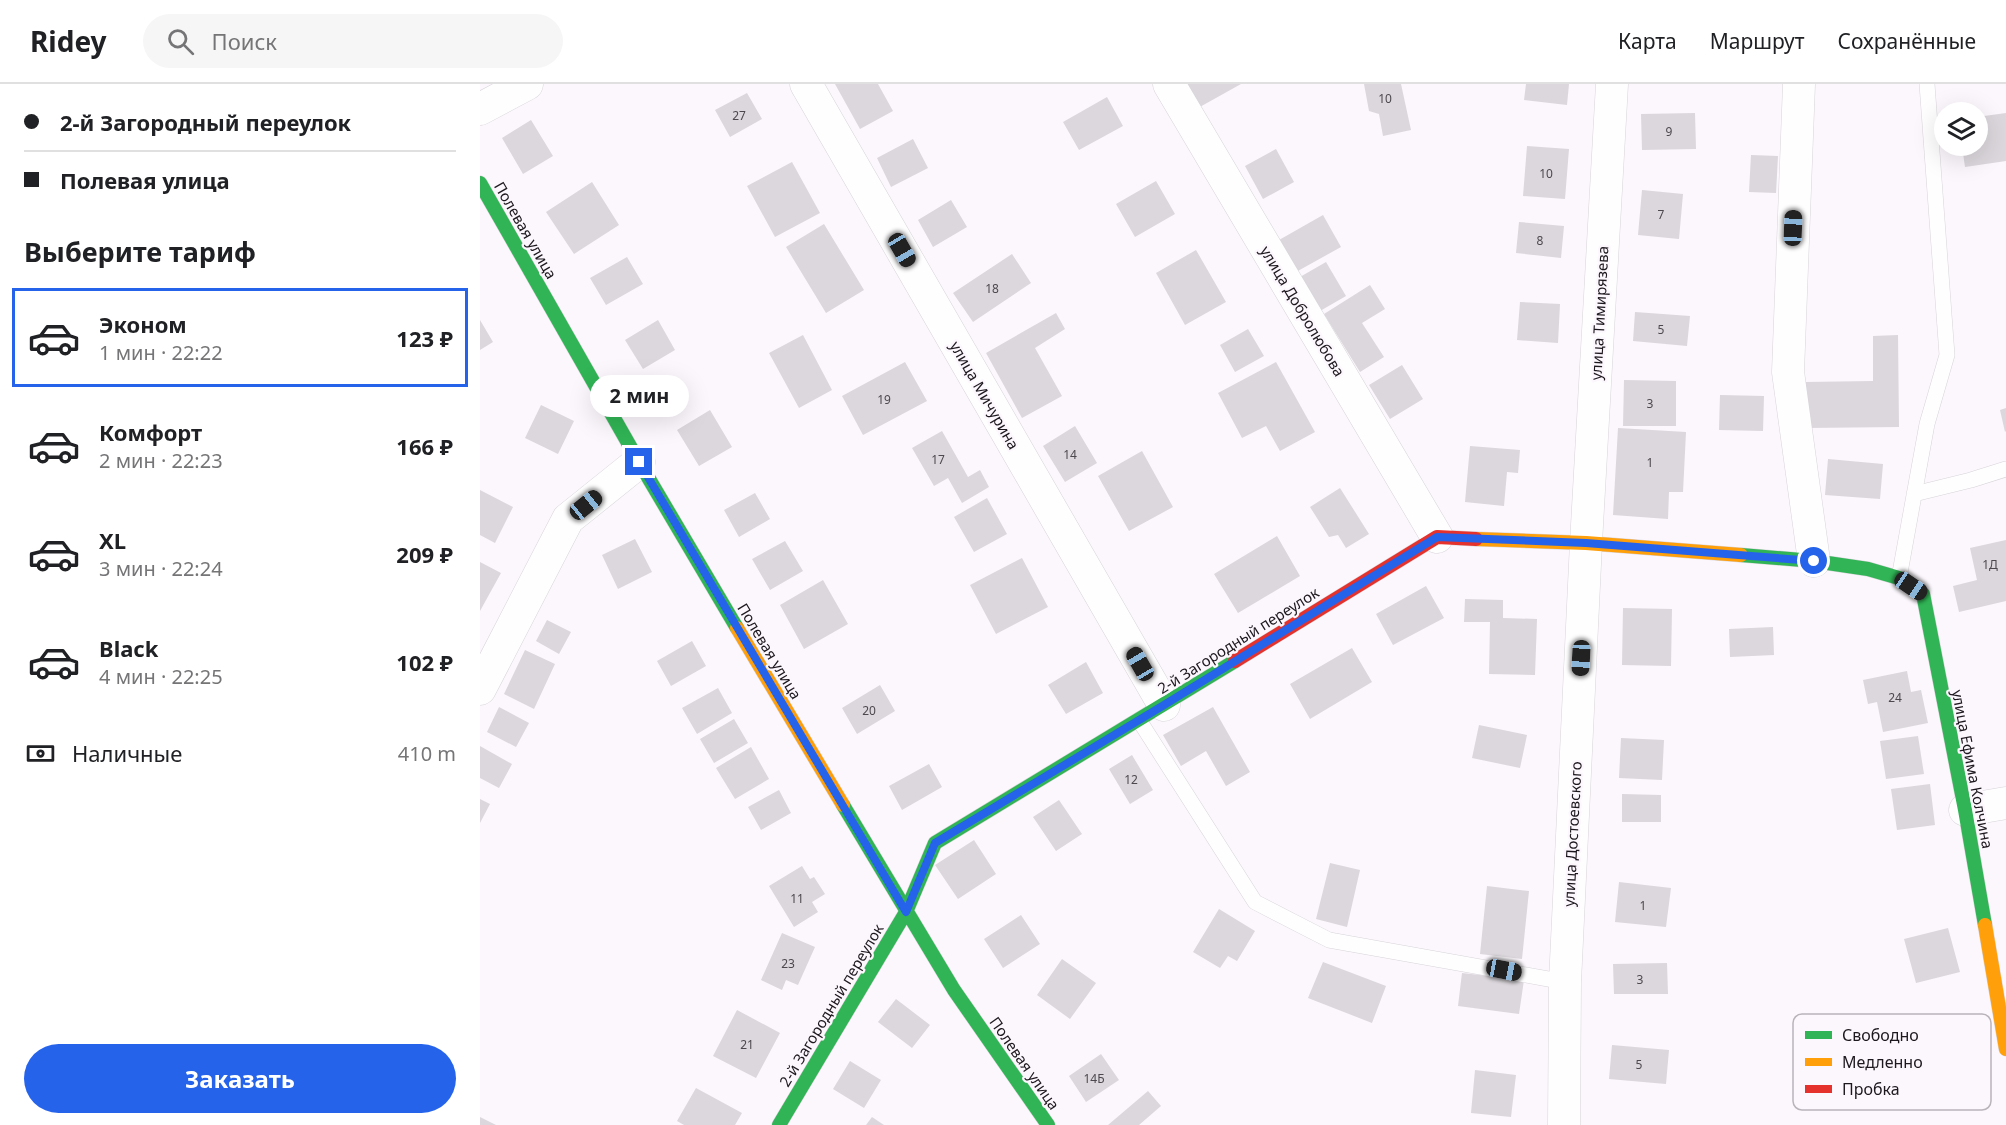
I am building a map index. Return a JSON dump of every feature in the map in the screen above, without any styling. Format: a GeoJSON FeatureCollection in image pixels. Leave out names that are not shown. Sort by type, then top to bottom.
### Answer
{"type":"FeatureCollection","features":[{"type":"Feature","properties":{"kind":"street"},"geometry":{"type":"LineString","coordinates":[[480,109],[527,84]]}},
{"type":"Feature","properties":{"kind":"street","name":"улица Мичурина"},"geometry":{"type":"LineString","coordinates":[[806,84],[1152,713]]}},
{"type":"Feature","properties":{"kind":"street","name":"улица Добролюбова"},"geometry":{"type":"LineString","coordinates":[[1169,84],[1437,537]]}},
{"type":"Feature","properties":{"kind":"street","name":"улица Тимирязева"},"geometry":{"type":"LineString","coordinates":[[1586,543],[1612,84]]}},
{"type":"Feature","properties":{"kind":"street"},"geometry":{"type":"LineString","coordinates":[[1799,84],[1788,372],[1814,561]]}},
{"type":"Feature","properties":{"kind":"street","name":"Полевая улица"},"geometry":{"type":"LineString","coordinates":[[480,183],[639,462],[906,912],[954,990],[1048,1125]]}},
{"type":"Feature","properties":{"kind":"street"},"geometry":{"type":"LineString","coordinates":[[480,689],[568,519],[639,462]]}},
{"type":"Feature","properties":{"kind":"street"},"geometry":{"type":"LineString","coordinates":[[1437,537],[1586,543],[1814,561],[1868,569],[1899,578]]}},
{"type":"Feature","properties":{"kind":"street","name":"2-й Загородный переулок"},"geometry":{"type":"LineString","coordinates":[[779,1125],[906,912],[935,843],[1152,713],[1437,537]]}},
{"type":"Feature","properties":{"kind":"street","name":"улица Достоевского"},"geometry":{"type":"LineString","coordinates":[[1564,1125],[1565,982],[1586,543]]}},
{"type":"Feature","properties":{"kind":"street","name":"улица Ефима Колчина"},"geometry":{"type":"LineString","coordinates":[[1899,578],[1923,594],[1965,810],[2006,1049]]}},
{"type":"Feature","properties":{"kind":"street"},"geometry":{"type":"LineString","coordinates":[[1965,810],[2006,803]]}},
{"type":"Feature","properties":{"kind":"lane"},"geometry":{"type":"LineString","coordinates":[[1899,578],[1927,424],[1947,355],[1927,84]]}},
{"type":"Feature","properties":{"kind":"lane"},"geometry":{"type":"LineString","coordinates":[[1914,494],[2006,469]]}},
{"type":"Feature","properties":{"kind":"lane"},"geometry":{"type":"LineString","coordinates":[[1152,713],[1255,902],[1329,940],[1565,982]]}},
{"type":"Feature","properties":{"kind":"building"},"geometry":{"type":"Polygon","coordinates":[[[835,84],[878,84],[893,111],[860,129],[835,84]]]}},
{"type":"Feature","properties":{"kind":"building"},"geometry":{"type":"Polygon","coordinates":[[[1185,84],[1241,84],[1198,108],[1185,84]]]}},
{"type":"Feature","properties":{"kind":"building"},"geometry":{"type":"Polygon","coordinates":[[[1364,84],[1401,84],[1411,130],[1383,136],[1379,114],[1369,111],[1364,84]]]}},
{"type":"Feature","properties":{"kind":"building"},"geometry":{"type":"Polygon","coordinates":[[[1526,84],[1569,84],[1567,105],[1524,100],[1526,84]]]}},
{"type":"Feature","properties":{"kind":"building"},"geometry":{"type":"Polygon","coordinates":[[[747,93],[762,119],[730,137],[715,110],[747,93]]]}},
{"type":"Feature","properties":{"kind":"building"},"geometry":{"type":"Polygon","coordinates":[[[1107,97],[1123,126],[1079,150],[1063,122],[1107,97]]]}},
{"type":"Feature","properties":{"kind":"building"},"geometry":{"type":"Polygon","coordinates":[[[1695,113],[1696,149],[1642,150],[1641,114],[1695,113]]]}},
{"type":"Feature","properties":{"kind":"building"},"geometry":{"type":"Polygon","coordinates":[[[2006,113],[2006,161],[1965,167],[1963,156],[1988,156],[1988,115],[2006,113]]]}},
{"type":"Feature","properties":{"kind":"building"},"geometry":{"type":"Polygon","coordinates":[[[531,120],[553,156],[523,174],[502,138],[531,120]]]}},
{"type":"Feature","properties":{"kind":"building"},"geometry":{"type":"Polygon","coordinates":[[[913,139],[928,168],[891,187],[877,158],[913,139]]]}},
{"type":"Feature","properties":{"kind":"building"},"geometry":{"type":"Polygon","coordinates":[[[1527,146],[1569,149],[1565,199],[1523,196],[1527,146]]]}},
{"type":"Feature","properties":{"kind":"building"},"geometry":{"type":"Polygon","coordinates":[[[1276,149],[1294,182],[1263,199],[1245,166],[1276,149]]]}},
{"type":"Feature","properties":{"kind":"building"},"geometry":{"type":"Polygon","coordinates":[[[1751,155],[1778,156],[1776,193],[1749,192],[1751,155]]]}},
{"type":"Feature","properties":{"kind":"building"},"geometry":{"type":"Polygon","coordinates":[[[792,162],[820,213],[775,237],[747,186],[792,162]]]}},
{"type":"Feature","properties":{"kind":"building"},"geometry":{"type":"Polygon","coordinates":[[[1156,181],[1175,214],[1135,237],[1116,204],[1156,181]]]}},
{"type":"Feature","properties":{"kind":"building"},"geometry":{"type":"Polygon","coordinates":[[[592,182],[619,225],[574,254],[546,212],[592,182]]]}},
{"type":"Feature","properties":{"kind":"building"},"geometry":{"type":"Polygon","coordinates":[[[1642,190],[1683,194],[1679,239],[1638,235],[1642,190]]]}},
{"type":"Feature","properties":{"kind":"building"},"geometry":{"type":"Polygon","coordinates":[[[951,200],[967,227],[933,247],[918,220],[951,200]]]}},
{"type":"Feature","properties":{"kind":"building"},"geometry":{"type":"Polygon","coordinates":[[[1323,215],[1341,247],[1296,272],[1279,240],[1323,215]]]}},
{"type":"Feature","properties":{"kind":"building"},"geometry":{"type":"Polygon","coordinates":[[[1519,222],[1564,226],[1561,258],[1516,253],[1519,222]]]}},
{"type":"Feature","properties":{"kind":"building"},"geometry":{"type":"Polygon","coordinates":[[[824,224],[864,290],[826,313],[786,247],[824,224]]]}},
{"type":"Feature","properties":{"kind":"building"},"geometry":{"type":"Polygon","coordinates":[[[1196,250],[1226,302],[1185,325],[1156,273],[1196,250]]]}},
{"type":"Feature","properties":{"kind":"building"},"geometry":{"type":"Polygon","coordinates":[[[1012,254],[1031,283],[973,322],[953,293],[1012,254]]]}},
{"type":"Feature","properties":{"kind":"building"},"geometry":{"type":"Polygon","coordinates":[[[627,257],[643,284],[606,305],[590,278],[627,257]]]}},
{"type":"Feature","properties":{"kind":"building"},"geometry":{"type":"Polygon","coordinates":[[[1326,262],[1346,296],[1320,311],[1300,277],[1326,262]]]}},
{"type":"Feature","properties":{"kind":"building"},"geometry":{"type":"Polygon","coordinates":[[[1370,285],[1385,309],[1362,323],[1384,357],[1360,372],[1324,314],[1370,285]]]}},
{"type":"Feature","properties":{"kind":"building"},"geometry":{"type":"Polygon","coordinates":[[[1520,302],[1560,304],[1558,343],[1517,340],[1520,302]]]}},
{"type":"Feature","properties":{"kind":"building"},"geometry":{"type":"Polygon","coordinates":[[[1635,312],[1690,316],[1687,346],[1633,341],[1635,312]]]}},
{"type":"Feature","properties":{"kind":"building"},"geometry":{"type":"Polygon","coordinates":[[[1056,313],[1065,329],[1035,348],[1062,396],[1022,418],[986,353],[1056,313]]]}},
{"type":"Feature","properties":{"kind":"building"},"geometry":{"type":"Polygon","coordinates":[[[480,320],[493,342],[480,350],[480,320]]]}},
{"type":"Feature","properties":{"kind":"building"},"geometry":{"type":"Polygon","coordinates":[[[658,320],[675,350],[643,369],[625,340],[658,320]]]}},
{"type":"Feature","properties":{"kind":"building"},"geometry":{"type":"Polygon","coordinates":[[[1248,329],[1264,356],[1235,372],[1220,345],[1248,329]]]}},
{"type":"Feature","properties":{"kind":"building"},"geometry":{"type":"Polygon","coordinates":[[[803,335],[832,390],[799,408],[769,353],[803,335]]]}},
{"type":"Feature","properties":{"kind":"building"},"geometry":{"type":"Polygon","coordinates":[[[1898,335],[1899,427],[1806,428],[1805,382],[1873,381],[1873,336],[1898,335]]]}},
{"type":"Feature","properties":{"kind":"building"},"geometry":{"type":"Polygon","coordinates":[[[905,362],[927,401],[863,435],[842,396],[905,362]]]}},
{"type":"Feature","properties":{"kind":"building"},"geometry":{"type":"Polygon","coordinates":[[[1276,362],[1315,432],[1280,451],[1266,426],[1242,438],[1218,393],[1276,362]]]}},
{"type":"Feature","properties":{"kind":"building"},"geometry":{"type":"Polygon","coordinates":[[[1402,365],[1423,399],[1390,419],[1369,385],[1402,365]]]}},
{"type":"Feature","properties":{"kind":"building"},"geometry":{"type":"Polygon","coordinates":[[[1624,380],[1676,381],[1676,426],[1623,426],[1624,380]]]}},
{"type":"Feature","properties":{"kind":"building"},"geometry":{"type":"Polygon","coordinates":[[[1720,395],[1764,396],[1763,431],[1719,430],[1720,395]]]}},
{"type":"Feature","properties":{"kind":"building"},"geometry":{"type":"Polygon","coordinates":[[[541,405],[574,421],[558,454],[525,438],[541,405]]]}},
{"type":"Feature","properties":{"kind":"building"},"geometry":{"type":"Polygon","coordinates":[[[2006,408],[2006,431],[2005,432],[2000,410],[2006,408]]]}},
{"type":"Feature","properties":{"kind":"building"},"geometry":{"type":"Polygon","coordinates":[[[710,410],[732,447],[699,466],[677,430],[710,410]]]}},
{"type":"Feature","properties":{"kind":"building"},"geometry":{"type":"Polygon","coordinates":[[[1075,426],[1097,463],[1065,482],[1043,446],[1075,426]]]}},
{"type":"Feature","properties":{"kind":"building"},"geometry":{"type":"Polygon","coordinates":[[[1618,428],[1686,432],[1683,492],[1669,492],[1668,519],[1613,515],[1618,428]]]}},
{"type":"Feature","properties":{"kind":"building"},"geometry":{"type":"Polygon","coordinates":[[[942,431],[968,477],[980,470],[989,487],[962,503],[948,478],[934,486],[912,448],[942,431]]]}},
{"type":"Feature","properties":{"kind":"building"},"geometry":{"type":"Polygon","coordinates":[[[1470,446],[1520,450],[1518,473],[1507,472],[1504,506],[1465,502],[1470,446]]]}},
{"type":"Feature","properties":{"kind":"building"},"geometry":{"type":"Polygon","coordinates":[[[1142,451],[1173,507],[1129,531],[1098,476],[1142,451]]]}},
{"type":"Feature","properties":{"kind":"building"},"geometry":{"type":"Polygon","coordinates":[[[1828,459],[1883,464],[1880,499],[1825,495],[1828,459]]]}},
{"type":"Feature","properties":{"kind":"building"},"geometry":{"type":"Polygon","coordinates":[[[1340,488],[1369,534],[1346,548],[1338,535],[1329,537],[1310,507],[1340,488]]]}},
{"type":"Feature","properties":{"kind":"building"},"geometry":{"type":"Polygon","coordinates":[[[480,490],[513,507],[495,543],[480,535],[480,490]]]}},
{"type":"Feature","properties":{"kind":"building"},"geometry":{"type":"Polygon","coordinates":[[[755,493],[770,519],[739,537],[724,510],[755,493]]]}},
{"type":"Feature","properties":{"kind":"building"},"geometry":{"type":"Polygon","coordinates":[[[987,498],[1007,534],[974,552],[954,517],[987,498]]]}},
{"type":"Feature","properties":{"kind":"building"},"geometry":{"type":"Polygon","coordinates":[[[1277,536],[1300,576],[1238,613],[1214,574],[1277,536]]]}},
{"type":"Feature","properties":{"kind":"building"},"geometry":{"type":"Polygon","coordinates":[[[635,539],[652,572],[618,589],[602,555],[635,539]]]}},
{"type":"Feature","properties":{"kind":"building"},"geometry":{"type":"Polygon","coordinates":[[[2006,540],[2006,601],[1959,612],[1953,586],[1977,580],[1970,548],[2006,540]]]}},
{"type":"Feature","properties":{"kind":"building"},"geometry":{"type":"Polygon","coordinates":[[[785,541],[803,571],[770,590],[752,559],[785,541]]]}},
{"type":"Feature","properties":{"kind":"building"},"geometry":{"type":"Polygon","coordinates":[[[1022,558],[1048,607],[996,634],[970,585],[1022,558]]]}},
{"type":"Feature","properties":{"kind":"building"},"geometry":{"type":"Polygon","coordinates":[[[480,562],[501,573],[480,611],[480,562]]]}},
{"type":"Feature","properties":{"kind":"building"},"geometry":{"type":"Polygon","coordinates":[[[823,580],[848,624],[804,649],[780,605],[823,580]]]}},
{"type":"Feature","properties":{"kind":"building"},"geometry":{"type":"Polygon","coordinates":[[[1426,586],[1444,618],[1393,645],[1376,614],[1426,586]]]}},
{"type":"Feature","properties":{"kind":"building"},"geometry":{"type":"Polygon","coordinates":[[[1465,599],[1503,600],[1503,618],[1537,619],[1535,675],[1489,674],[1490,622],[1464,622],[1465,599]]]}},
{"type":"Feature","properties":{"kind":"building"},"geometry":{"type":"Polygon","coordinates":[[[1623,608],[1672,609],[1671,666],[1622,665],[1623,608]]]}},
{"type":"Feature","properties":{"kind":"building"},"geometry":{"type":"Polygon","coordinates":[[[547,620],[571,632],[559,654],[536,641],[547,620]]]}},
{"type":"Feature","properties":{"kind":"building"},"geometry":{"type":"Polygon","coordinates":[[[1773,627],[1774,655],[1730,657],[1729,629],[1773,627]]]}},
{"type":"Feature","properties":{"kind":"building"},"geometry":{"type":"Polygon","coordinates":[[[692,641],[706,666],[671,686],[657,661],[692,641]]]}},
{"type":"Feature","properties":{"kind":"building"},"geometry":{"type":"Polygon","coordinates":[[[1352,648],[1372,682],[1310,719],[1290,684],[1352,648]]]}},
{"type":"Feature","properties":{"kind":"building"},"geometry":{"type":"Polygon","coordinates":[[[525,650],[555,664],[534,709],[504,694],[525,650]]]}},
{"type":"Feature","properties":{"kind":"building"},"geometry":{"type":"Polygon","coordinates":[[[1086,662],[1103,693],[1066,714],[1048,685],[1086,662]]]}},
{"type":"Feature","properties":{"kind":"building"},"geometry":{"type":"Polygon","coordinates":[[[1907,671],[1911,692],[1921,690],[1928,723],[1883,732],[1877,702],[1868,704],[1863,680],[1907,671]]]}},
{"type":"Feature","properties":{"kind":"building"},"geometry":{"type":"Polygon","coordinates":[[[880,685],[895,711],[857,734],[842,708],[880,685]]]}},
{"type":"Feature","properties":{"kind":"building"},"geometry":{"type":"Polygon","coordinates":[[[718,688],[732,713],[697,734],[682,708],[718,688]]]}},
{"type":"Feature","properties":{"kind":"building"},"geometry":{"type":"Polygon","coordinates":[[[499,707],[529,723],[516,747],[487,732],[499,707]]]}},
{"type":"Feature","properties":{"kind":"building"},"geometry":{"type":"Polygon","coordinates":[[[1213,707],[1250,772],[1226,786],[1206,751],[1181,766],[1163,735],[1213,707]]]}},
{"type":"Feature","properties":{"kind":"building"},"geometry":{"type":"Polygon","coordinates":[[[734,719],[748,743],[714,763],[700,739],[734,719]]]}},
{"type":"Feature","properties":{"kind":"building"},"geometry":{"type":"Polygon","coordinates":[[[1479,725],[1527,735],[1520,768],[1472,758],[1479,725]]]}},
{"type":"Feature","properties":{"kind":"building"},"geometry":{"type":"Polygon","coordinates":[[[1918,736],[1924,774],[1886,779],[1880,741],[1918,736]]]}},
{"type":"Feature","properties":{"kind":"building"},"geometry":{"type":"Polygon","coordinates":[[[1621,738],[1664,740],[1662,780],[1619,778],[1621,738]]]}},
{"type":"Feature","properties":{"kind":"building"},"geometry":{"type":"Polygon","coordinates":[[[480,746],[512,764],[499,788],[480,778],[480,746]]]}},
{"type":"Feature","properties":{"kind":"building"},"geometry":{"type":"Polygon","coordinates":[[[751,747],[769,779],[735,799],[716,768],[751,747]]]}},
{"type":"Feature","properties":{"kind":"building"},"geometry":{"type":"Polygon","coordinates":[[[1132,755],[1153,790],[1130,804],[1109,769],[1132,755]]]}},
{"type":"Feature","properties":{"kind":"building"},"geometry":{"type":"Polygon","coordinates":[[[929,764],[942,787],[902,810],[889,786],[929,764]]]}},
{"type":"Feature","properties":{"kind":"building"},"geometry":{"type":"Polygon","coordinates":[[[1930,784],[1935,825],[1897,830],[1891,789],[1930,784]]]}},
{"type":"Feature","properties":{"kind":"building"},"geometry":{"type":"Polygon","coordinates":[[[779,790],[791,813],[761,830],[748,807],[779,790]]]}},
{"type":"Feature","properties":{"kind":"building"},"geometry":{"type":"Polygon","coordinates":[[[1622,794],[1661,795],[1661,822],[1622,822],[1622,794]]]}},
{"type":"Feature","properties":{"kind":"building"},"geometry":{"type":"Polygon","coordinates":[[[480,799],[490,804],[480,823],[480,799]]]}},
{"type":"Feature","properties":{"kind":"building"},"geometry":{"type":"Polygon","coordinates":[[[1059,800],[1082,834],[1056,851],[1033,817],[1059,800]]]}},
{"type":"Feature","properties":{"kind":"building"},"geometry":{"type":"Polygon","coordinates":[[[974,840],[996,874],[958,899],[935,865],[974,840]]]}},
{"type":"Feature","properties":{"kind":"building"},"geometry":{"type":"Polygon","coordinates":[[[1330,863],[1360,870],[1347,927],[1316,919],[1330,863]]]}},
{"type":"Feature","properties":{"kind":"building"},"geometry":{"type":"Polygon","coordinates":[[[802,866],[810,879],[814,877],[825,894],[812,902],[818,912],[794,927],[769,886],[802,866]]]}},
{"type":"Feature","properties":{"kind":"building"},"geometry":{"type":"Polygon","coordinates":[[[1619,882],[1671,888],[1666,927],[1615,922],[1619,882]]]}},
{"type":"Feature","properties":{"kind":"building"},"geometry":{"type":"Polygon","coordinates":[[[1487,886],[1529,891],[1522,959],[1480,954],[1487,886]]]}},
{"type":"Feature","properties":{"kind":"building"},"geometry":{"type":"Polygon","coordinates":[[[1219,909],[1255,931],[1237,961],[1228,956],[1220,968],[1193,952],[1219,909]]]}},
{"type":"Feature","properties":{"kind":"building"},"geometry":{"type":"Polygon","coordinates":[[[1021,915],[1040,944],[1003,968],[984,939],[1021,915]]]}},
{"type":"Feature","properties":{"kind":"building"},"geometry":{"type":"Polygon","coordinates":[[[1948,928],[1960,972],[1916,983],[1904,939],[1948,928]]]}},
{"type":"Feature","properties":{"kind":"building"},"geometry":{"type":"Polygon","coordinates":[[[782,933],[815,947],[798,985],[786,980],[782,990],[761,980],[782,933]]]}},
{"type":"Feature","properties":{"kind":"building"},"geometry":{"type":"Polygon","coordinates":[[[1062,959],[1096,983],[1070,1019],[1037,995],[1062,959]]]}},
{"type":"Feature","properties":{"kind":"building"},"geometry":{"type":"Polygon","coordinates":[[[1323,962],[1386,986],[1372,1023],[1308,998],[1323,962]]]}},
{"type":"Feature","properties":{"kind":"building"},"geometry":{"type":"Polygon","coordinates":[[[1667,963],[1668,994],[1614,994],[1613,964],[1667,963]]]}},
{"type":"Feature","properties":{"kind":"building"},"geometry":{"type":"Polygon","coordinates":[[[1462,973],[1524,980],[1519,1014],[1458,1006],[1462,973]]]}},
{"type":"Feature","properties":{"kind":"building"},"geometry":{"type":"Polygon","coordinates":[[[896,999],[930,1025],[912,1048],[878,1022],[896,999]]]}},
{"type":"Feature","properties":{"kind":"building"},"geometry":{"type":"Polygon","coordinates":[[[737,1010],[780,1033],[756,1078],[713,1056],[737,1010]]]}},
{"type":"Feature","properties":{"kind":"building"},"geometry":{"type":"Polygon","coordinates":[[[1612,1045],[1669,1050],[1666,1084],[1609,1079],[1612,1045]]]}},
{"type":"Feature","properties":{"kind":"building"},"geometry":{"type":"Polygon","coordinates":[[[1101,1054],[1119,1080],[1086,1102],[1069,1076],[1101,1054]]]}},
{"type":"Feature","properties":{"kind":"building"},"geometry":{"type":"Polygon","coordinates":[[[850,1061],[881,1080],[864,1108],[833,1089],[850,1061]]]}},
{"type":"Feature","properties":{"kind":"building"},"geometry":{"type":"Polygon","coordinates":[[[1475,1070],[1516,1075],[1511,1117],[1471,1113],[1475,1070]]]}},
{"type":"Feature","properties":{"kind":"building"},"geometry":{"type":"Polygon","coordinates":[[[696,1088],[742,1113],[735,1125],[684,1125],[677,1121],[696,1088]]]}},
{"type":"Feature","properties":{"kind":"building"},"geometry":{"type":"Polygon","coordinates":[[[1148,1091],[1161,1106],[1139,1125],[1108,1125],[1148,1091]]]}},
{"type":"Feature","properties":{"kind":"building"},"geometry":{"type":"Polygon","coordinates":[[[480,1117],[496,1125],[480,1125],[480,1117]]]}},
{"type":"Feature","properties":{"kind":"building"},"geometry":{"type":"Polygon","coordinates":[[[872,1117],[884,1125],[866,1125],[872,1117]]]}},
{"type":"Feature","properties":{"kind":"traffic: fast"},"geometry":{"type":"LineString","coordinates":[[480,183],[639,462],[737,628]]}},
{"type":"Feature","properties":{"kind":"traffic: fast"},"geometry":{"type":"LineString","coordinates":[[1741,555],[1814,561],[1868,569],[1899,578],[1923,594],[1985,925]]}},
{"type":"Feature","properties":{"kind":"traffic: fast"},"geometry":{"type":"LineString","coordinates":[[779,1125],[906,912],[935,843],[1235,661]]}},
{"type":"Feature","properties":{"kind":"traffic: fast"},"geometry":{"type":"LineString","coordinates":[[843,805],[954,990],[1048,1125]]}},
{"type":"Feature","properties":{"kind":"traffic: slow"},"geometry":{"type":"LineString","coordinates":[[1476,539],[1586,543],[1741,555]]}},
{"type":"Feature","properties":{"kind":"traffic: slow"},"geometry":{"type":"LineString","coordinates":[[737,628],[843,805]]}},
{"type":"Feature","properties":{"kind":"traffic: slow"},"geometry":{"type":"LineString","coordinates":[[1985,925],[2006,1049]]}},
{"type":"Feature","properties":{"kind":"traffic: jam"},"geometry":{"type":"LineString","coordinates":[[1235,661],[1437,537],[1476,539]]}},
{"type":"Feature","properties":{"kind":"route"},"geometry":{"type":"LineString","coordinates":[[639,462],[906,912],[935,843],[1437,537],[1586,543],[1814,561]]}}]}
